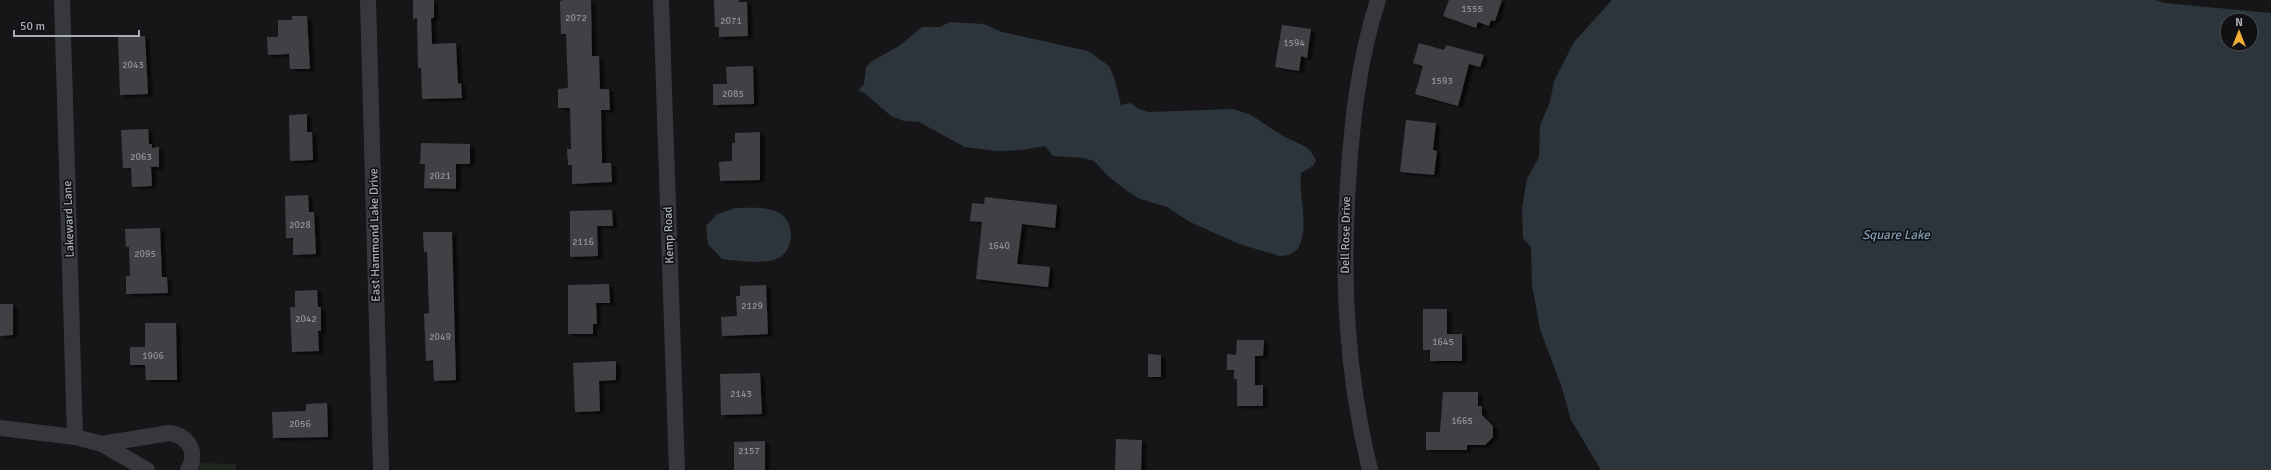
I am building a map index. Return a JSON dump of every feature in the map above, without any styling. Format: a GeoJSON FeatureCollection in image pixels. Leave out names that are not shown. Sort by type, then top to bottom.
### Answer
{"type":"FeatureCollection","features":[{"type":"Feature","properties":{"kind":"street","name":"Lakeward Lane"},"geometry":{"type":"LineString","coordinates":[[62,0],[75,437]]}},
{"type":"Feature","properties":{"kind":"street","name":"East Hammond Lake Drive"},"geometry":{"type":"LineString","coordinates":[[368,0],[381,470]]}},
{"type":"Feature","properties":{"kind":"street","name":"Kemp Road"},"geometry":{"type":"LineString","coordinates":[[661,0],[677,470]]}},
{"type":"Feature","properties":{"kind":"street","name":"Dell Rose Drive"},"geometry":{"type":"LineString","coordinates":[[1370,470],[1361,429],[1349,355],[1345,310],[1346,210],[1354,112],[1364,51],[1378,0]]}},
{"type":"Feature","properties":{"kind":"street"},"geometry":{"type":"LineString","coordinates":[[0,428],[75,437],[102,444],[147,470]]}},
{"type":"Feature","properties":{"kind":"street"},"geometry":{"type":"LineString","coordinates":[[102,444],[176,434],[185,440],[191,448],[192,461],[188,470]]}},
{"type":"Feature","properties":{"kind":"shaded area"},"geometry":{"type":"Polygon","coordinates":[[[197,463],[236,464],[236,470],[196,470],[197,463]]]}},
{"type":"Feature","properties":{"kind":"water","name":"Square Lake"},"geometry":{"type":"Polygon","coordinates":[[[1612,0],[2156,0],[2165,3],[2271,13],[2271,470],[1601,470],[1571,420],[1562,388],[1540,329],[1532,285],[1531,247],[1523,238],[1522,208],[1527,179],[1539,157],[1540,125],[1550,102],[1554,81],[1574,42],[1612,0]]]}},
{"type":"Feature","properties":{"kind":"water"},"geometry":{"type":"Polygon","coordinates":[[[950,22],[984,24],[1002,32],[1088,51],[1109,66],[1114,77],[1121,105],[1131,103],[1139,109],[1148,112],[1233,109],[1251,115],[1283,136],[1304,146],[1310,150],[1316,160],[1313,166],[1301,173],[1304,222],[1301,241],[1297,250],[1289,255],[1280,256],[1239,244],[1190,222],[1167,207],[1140,199],[1108,176],[1094,161],[1084,158],[1053,156],[1045,146],[1021,150],[997,151],[965,147],[919,122],[904,121],[891,116],[863,92],[858,91],[864,84],[866,67],[872,61],[899,46],[922,27],[940,27],[950,22]]]}},
{"type":"Feature","properties":{"kind":"water"},"geometry":{"type":"Polygon","coordinates":[[[736,208],[763,208],[779,213],[785,218],[789,225],[791,235],[789,246],[785,253],[771,261],[763,262],[745,262],[722,259],[708,244],[706,226],[717,214],[736,208]]]}},
{"type":"Feature","properties":{"kind":"building"},"geometry":{"type":"Polygon","coordinates":[[[413,0],[434,0],[434,18],[431,18],[432,44],[456,43],[458,84],[461,83],[462,98],[422,99],[421,68],[418,68],[417,18],[413,19],[413,0]]]}},
{"type":"Feature","properties":{"kind":"building"},"geometry":{"type":"Polygon","coordinates":[[[591,0],[592,56],[599,56],[600,89],[609,89],[610,110],[601,110],[602,163],[611,163],[612,182],[572,184],[572,165],[568,165],[567,149],[571,149],[570,108],[558,108],[558,89],[568,88],[566,34],[561,34],[560,1],[591,0]]]}},
{"type":"Feature","properties":{"kind":"building"},"geometry":{"type":"Polygon","coordinates":[[[714,0],[739,0],[739,2],[747,2],[748,36],[719,37],[719,27],[715,27],[714,0]]]}},
{"type":"Feature","properties":{"kind":"building"},"geometry":{"type":"Polygon","coordinates":[[[1449,0],[1502,0],[1495,21],[1491,20],[1489,26],[1478,22],[1476,28],[1443,16],[1449,0]]]}},
{"type":"Feature","properties":{"kind":"building"},"geometry":{"type":"Polygon","coordinates":[[[292,16],[307,16],[310,69],[290,69],[289,54],[268,55],[267,37],[278,37],[278,20],[292,20],[292,16]]]}},
{"type":"Feature","properties":{"kind":"building"},"geometry":{"type":"Polygon","coordinates":[[[1282,25],[1311,29],[1307,58],[1301,56],[1299,71],[1275,67],[1282,25]]]}},
{"type":"Feature","properties":{"kind":"building"},"geometry":{"type":"Polygon","coordinates":[[[145,36],[148,94],[120,95],[118,37],[145,36]]]}},
{"type":"Feature","properties":{"kind":"building"},"geometry":{"type":"Polygon","coordinates":[[[1419,43],[1444,50],[1446,45],[1484,55],[1480,67],[1469,64],[1458,106],[1415,94],[1423,66],[1413,63],[1419,43]]]}},
{"type":"Feature","properties":{"kind":"building"},"geometry":{"type":"Polygon","coordinates":[[[753,66],[754,104],[713,105],[713,84],[727,84],[726,67],[753,66]]]}},
{"type":"Feature","properties":{"kind":"building"},"geometry":{"type":"Polygon","coordinates":[[[307,114],[307,132],[312,132],[313,160],[290,161],[289,115],[307,114]]]}},
{"type":"Feature","properties":{"kind":"building"},"geometry":{"type":"Polygon","coordinates":[[[1406,120],[1436,123],[1433,150],[1437,151],[1434,175],[1400,172],[1406,120]]]}},
{"type":"Feature","properties":{"kind":"building"},"geometry":{"type":"Polygon","coordinates":[[[148,129],[149,144],[152,144],[152,148],[159,147],[159,167],[151,167],[152,186],[132,187],[131,168],[123,168],[121,130],[148,129]]]}},
{"type":"Feature","properties":{"kind":"building"},"geometry":{"type":"Polygon","coordinates":[[[760,132],[760,180],[720,181],[719,162],[732,161],[732,143],[735,143],[735,133],[760,132]]]}},
{"type":"Feature","properties":{"kind":"building"},"geometry":{"type":"Polygon","coordinates":[[[421,143],[470,144],[470,164],[456,164],[456,189],[424,188],[425,164],[420,164],[421,143]]]}},
{"type":"Feature","properties":{"kind":"building"},"geometry":{"type":"Polygon","coordinates":[[[308,195],[309,212],[314,212],[316,254],[293,255],[293,238],[286,238],[285,196],[308,195]]]}},
{"type":"Feature","properties":{"kind":"building"},"geometry":{"type":"Polygon","coordinates":[[[985,197],[1057,205],[1055,228],[1022,224],[1017,264],[1050,267],[1048,287],[976,279],[982,222],[970,221],[972,203],[984,204],[985,197]]]}},
{"type":"Feature","properties":{"kind":"building"},"geometry":{"type":"Polygon","coordinates":[[[612,210],[613,226],[597,226],[598,256],[570,257],[570,211],[612,210]]]}},
{"type":"Feature","properties":{"kind":"building"},"geometry":{"type":"Polygon","coordinates":[[[160,228],[162,277],[167,277],[168,293],[126,294],[126,276],[130,276],[129,247],[126,247],[125,229],[160,228]]]}},
{"type":"Feature","properties":{"kind":"building"},"geometry":{"type":"Polygon","coordinates":[[[423,232],[452,232],[456,380],[434,381],[433,360],[426,361],[424,314],[429,313],[427,252],[424,252],[423,232]]]}},
{"type":"Feature","properties":{"kind":"building"},"geometry":{"type":"Polygon","coordinates":[[[609,284],[610,303],[596,303],[597,324],[593,324],[593,334],[568,334],[568,285],[609,284]]]}},
{"type":"Feature","properties":{"kind":"building"},"geometry":{"type":"Polygon","coordinates":[[[766,285],[768,334],[722,336],[721,317],[737,316],[736,296],[740,296],[740,286],[766,285]]]}},
{"type":"Feature","properties":{"kind":"building"},"geometry":{"type":"Polygon","coordinates":[[[317,290],[318,307],[321,307],[321,331],[318,331],[319,351],[292,352],[290,307],[295,307],[295,291],[317,290]]]}},
{"type":"Feature","properties":{"kind":"building"},"geometry":{"type":"Polygon","coordinates":[[[0,304],[13,304],[13,335],[0,336],[0,304]]]}},
{"type":"Feature","properties":{"kind":"building"},"geometry":{"type":"Polygon","coordinates":[[[1423,309],[1447,309],[1447,334],[1462,334],[1462,361],[1430,361],[1430,350],[1423,350],[1423,309]]]}},
{"type":"Feature","properties":{"kind":"building"},"geometry":{"type":"Polygon","coordinates":[[[145,323],[176,323],[177,380],[146,380],[145,365],[130,365],[130,347],[145,347],[145,323]]]}},
{"type":"Feature","properties":{"kind":"building"},"geometry":{"type":"Polygon","coordinates":[[[1237,340],[1264,340],[1263,356],[1255,356],[1255,385],[1263,385],[1263,406],[1237,406],[1237,379],[1234,379],[1234,370],[1227,370],[1227,354],[1236,355],[1237,340]]]}},
{"type":"Feature","properties":{"kind":"building"},"geometry":{"type":"Polygon","coordinates":[[[1148,354],[1161,355],[1161,377],[1148,377],[1148,354]]]}},
{"type":"Feature","properties":{"kind":"building"},"geometry":{"type":"Polygon","coordinates":[[[616,361],[616,380],[599,381],[600,411],[575,412],[573,363],[616,361]]]}},
{"type":"Feature","properties":{"kind":"building"},"geometry":{"type":"Polygon","coordinates":[[[760,373],[762,414],[721,415],[720,374],[760,373]]]}},
{"type":"Feature","properties":{"kind":"building"},"geometry":{"type":"Polygon","coordinates":[[[1443,392],[1478,392],[1478,406],[1482,406],[1482,415],[1493,426],[1493,437],[1485,445],[1467,445],[1467,450],[1426,450],[1426,432],[1440,432],[1443,392]]]}},
{"type":"Feature","properties":{"kind":"building"},"geometry":{"type":"Polygon","coordinates":[[[327,403],[328,437],[273,438],[272,412],[306,411],[306,404],[327,403]]]}},
{"type":"Feature","properties":{"kind":"building"},"geometry":{"type":"Polygon","coordinates":[[[1116,439],[1142,440],[1141,470],[1115,470],[1116,439]]]}},
{"type":"Feature","properties":{"kind":"building"},"geometry":{"type":"Polygon","coordinates":[[[765,441],[765,470],[734,470],[734,442],[765,441]]]}}]}
